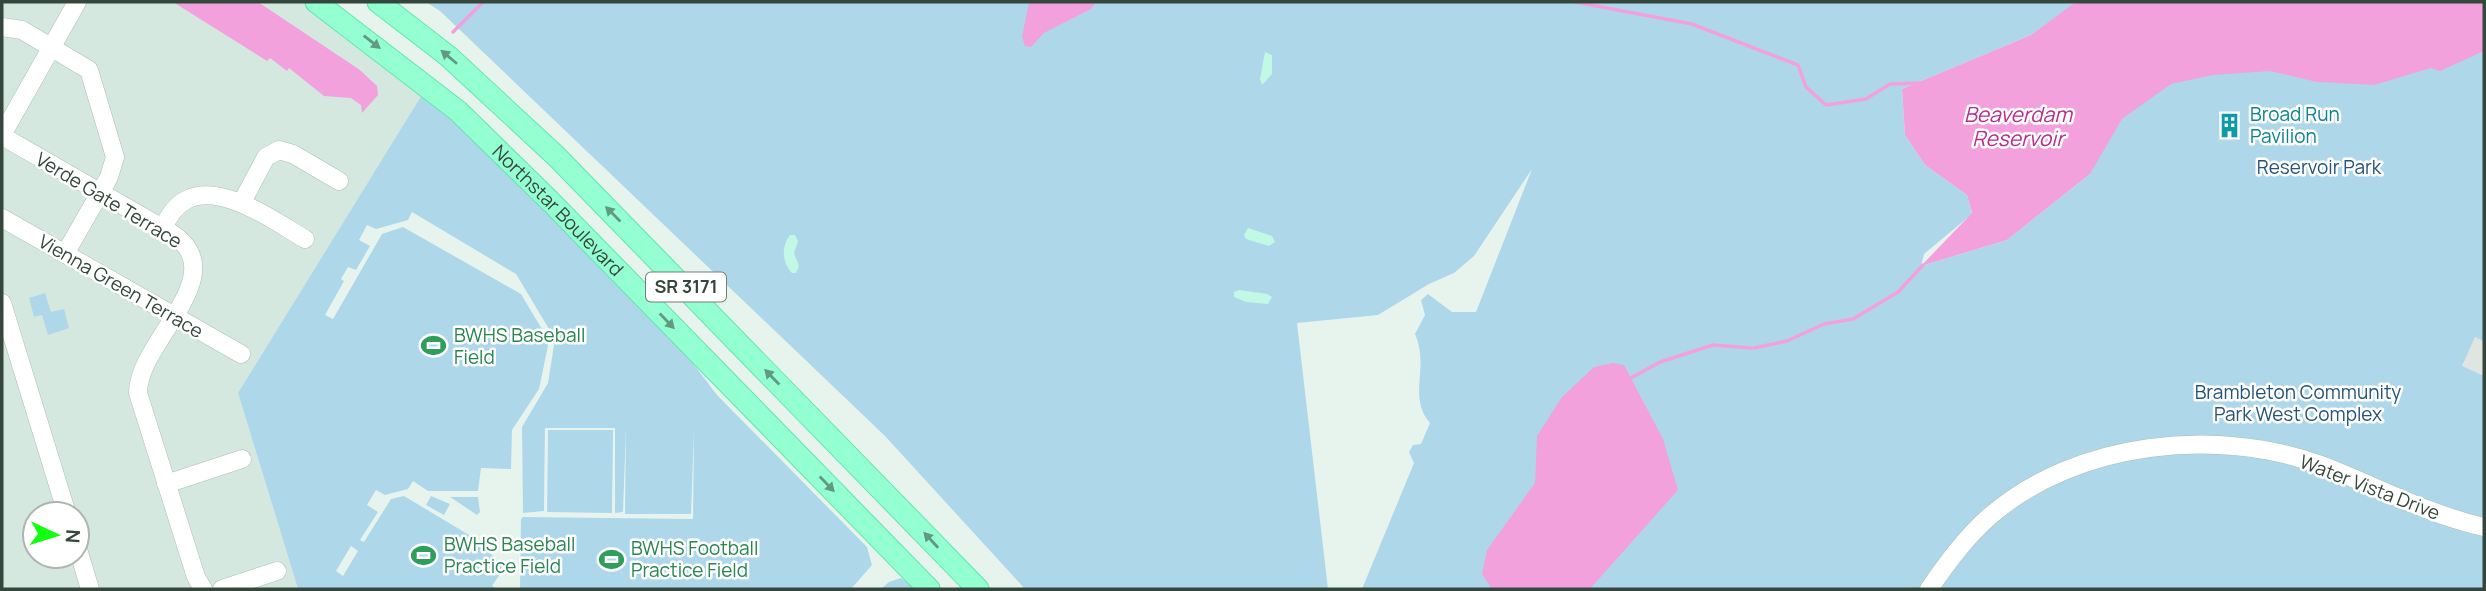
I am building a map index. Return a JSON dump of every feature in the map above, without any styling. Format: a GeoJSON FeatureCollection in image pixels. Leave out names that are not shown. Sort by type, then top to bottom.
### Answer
{"type":"FeatureCollection","features":[{"type":"Feature","properties":{"kind":"main road","name":"Northstar Boulevard"},"geometry":{"type":"LineString","coordinates":[[316,2],[458,111],[929,589]]}},
{"type":"Feature","properties":{"kind":"main road","name":"Northstar Boulevard"},"geometry":{"type":"LineString","coordinates":[[378,2],[448,56],[556,156],[978,589]]}},
{"type":"Feature","properties":{"kind":"street"},"geometry":{"type":"LineString","coordinates":[[2,136],[77,2]]}},
{"type":"Feature","properties":{"kind":"street"},"geometry":{"type":"LineString","coordinates":[[2,27],[22,30],[85,67],[92,75],[115,157],[99,194],[65,254]]}},
{"type":"Feature","properties":{"kind":"street","name":"Verde Gate Terrace"},"geometry":{"type":"LineString","coordinates":[[2,136],[163,229],[184,243],[195,264],[194,276],[141,371],[138,385],[140,403],[196,577],[203,589]]}},
{"type":"Feature","properties":{"kind":"street"},"geometry":{"type":"LineString","coordinates":[[242,202],[266,157],[279,150],[293,153],[339,181]]}},
{"type":"Feature","properties":{"kind":"street"},"geometry":{"type":"LineString","coordinates":[[163,229],[176,207],[210,195],[242,202],[305,239]]}},
{"type":"Feature","properties":{"kind":"street","name":"Vienna Green Terrace"},"geometry":{"type":"LineString","coordinates":[[2,218],[241,354]]}},
{"type":"Feature","properties":{"kind":"street"},"geometry":{"type":"LineString","coordinates":[[2,303],[63,500]]}},
{"type":"Feature","properties":{"kind":"street","name":"Water Vista Drive"},"geometry":{"type":"LineString","coordinates":[[1929,589],[1972,533],[2012,499],[2039,483],[2079,467],[2158,447],[2192,445],[2258,448],[2320,465],[2431,512],[2484,527]]}},
{"type":"Feature","properties":{"kind":"street"},"geometry":{"type":"LineString","coordinates":[[166,484],[242,459]]}},
{"type":"Feature","properties":{"kind":"street"},"geometry":{"type":"LineString","coordinates":[[84,570],[90,589]]}},
{"type":"Feature","properties":{"kind":"street"},"geometry":{"type":"LineString","coordinates":[[222,589],[277,571]]}},
{"type":"Feature","properties":{"kind":"shaded area"},"geometry":{"type":"Polygon","coordinates":[[[2,2],[315,2],[423,93],[238,393],[298,589],[2,589],[2,2]]]}},
{"type":"Feature","properties":{"kind":"shaded area"},"geometry":{"type":"Polygon","coordinates":[[[2475,337],[2484,341],[2484,376],[2462,366],[2475,337]]]}},
{"type":"Feature","properties":{"kind":"green space"},"geometry":{"type":"Polygon","coordinates":[[[426,2],[2484,2],[2484,589],[1362,589],[1414,463],[1409,452],[1413,445],[1421,444],[1430,423],[1423,413],[1419,392],[1420,359],[1415,334],[1425,315],[1421,300],[1428,294],[1452,312],[1476,312],[1532,169],[1474,256],[1454,273],[1429,284],[1378,315],[1297,323],[1328,589],[1025,589],[885,436],[440,11],[426,2]],[[2066,10],[2031,35],[1902,89],[1905,135],[1925,165],[1967,195],[1972,214],[1924,254],[1921,266],[2007,240],[2090,174],[2066,10]]]}},
{"type":"Feature","properties":{"kind":"green space"},"geometry":{"type":"Polygon","coordinates":[[[423,93],[455,118],[679,345],[717,395],[867,547],[872,565],[851,589],[520,589],[523,517],[693,519],[694,430],[691,514],[625,514],[626,428],[623,512],[615,513],[615,428],[545,428],[544,511],[523,513],[522,427],[548,383],[555,339],[516,274],[412,212],[408,220],[376,229],[367,225],[359,240],[370,246],[356,270],[348,267],[341,279],[344,281],[325,315],[333,319],[382,234],[403,227],[521,294],[549,341],[539,389],[512,430],[511,469],[481,468],[478,491],[428,491],[413,481],[408,489],[385,495],[376,490],[367,505],[378,512],[360,540],[364,542],[391,499],[404,496],[479,541],[504,568],[492,586],[497,589],[298,589],[238,393],[423,93]],[[351,546],[336,571],[343,576],[358,551],[351,546]]]}},
{"type":"Feature","properties":{"kind":"green space"},"geometry":{"type":"Polygon","coordinates":[[[45,293],[51,312],[64,309],[69,328],[48,335],[42,315],[34,317],[29,298],[45,293]]]}},
{"type":"Feature","properties":{"kind":"green space"},"geometry":{"type":"Polygon","coordinates":[[[548,430],[613,430],[612,513],[547,512],[548,430]]]}},
{"type":"Feature","properties":{"kind":"green space"},"geometry":{"type":"Polygon","coordinates":[[[431,496],[450,504],[444,515],[426,505],[431,496]]]}},
{"type":"Feature","properties":{"kind":"green space"},"geometry":{"type":"Polygon","coordinates":[[[450,497],[478,497],[480,512],[477,515],[450,497]]]}},
{"type":"Feature","properties":{"kind":"green space"},"geometry":{"type":"Polygon","coordinates":[[[901,578],[917,589],[881,589],[889,582],[901,578]]]}},
{"type":"Feature","properties":{"kind":"sand"},"geometry":{"type":"Polygon","coordinates":[[[1265,52],[1272,55],[1272,74],[1262,85],[1260,79],[1265,52]]]}},
{"type":"Feature","properties":{"kind":"sand"},"geometry":{"type":"Polygon","coordinates":[[[1248,228],[1272,236],[1275,242],[1269,246],[1246,239],[1244,235],[1248,228]]]}},
{"type":"Feature","properties":{"kind":"sand"},"geometry":{"type":"Polygon","coordinates":[[[790,235],[795,235],[798,241],[794,253],[799,266],[796,273],[792,273],[785,259],[785,244],[790,235]]]}},
{"type":"Feature","properties":{"kind":"sand"},"geometry":{"type":"Polygon","coordinates":[[[1239,290],[1272,297],[1268,304],[1246,302],[1234,297],[1234,292],[1239,290]]]}},
{"type":"Feature","properties":{"kind":"water"},"geometry":{"type":"Polygon","coordinates":[[[173,2],[258,2],[360,70],[377,86],[378,95],[362,113],[361,105],[351,98],[324,96],[289,68],[287,71],[270,58],[267,61],[173,2]]]}},
{"type":"Feature","properties":{"kind":"water"},"geometry":{"type":"Polygon","coordinates":[[[1029,2],[1096,2],[1091,9],[1044,33],[1031,47],[1025,46],[1022,37],[1029,2]]]}},
{"type":"Feature","properties":{"kind":"water","name":"Beaverdam Reservoir"},"geometry":{"type":"Polygon","coordinates":[[[2484,2],[2484,51],[2440,71],[2431,68],[2374,85],[2317,82],[2270,71],[2213,75],[2171,84],[2122,119],[2090,174],[2007,240],[1921,266],[1972,213],[1967,195],[1925,165],[1905,135],[1902,89],[2031,35],[2073,4],[2484,2]]]}},
{"type":"Feature","properties":{"kind":"water"},"geometry":{"type":"Polygon","coordinates":[[[1613,363],[1624,365],[1663,439],[1678,490],[1590,589],[1492,589],[1482,574],[1487,550],[1535,483],[1537,436],[1562,397],[1594,367],[1613,363]]]}},
{"type":"Feature","properties":{"kind":"waterway"},"geometry":{"type":"LineString","coordinates":[[453,32],[483,2]]}},
{"type":"Feature","properties":{"kind":"waterway"},"geometry":{"type":"LineString","coordinates":[[1575,2],[1692,24],[1798,65],[1806,87],[1826,105],[1866,99],[1890,84],[1921,83]]}},
{"type":"Feature","properties":{"kind":"waterway"},"geometry":{"type":"LineString","coordinates":[[1754,348],[1787,341],[1824,324],[1853,319],[1898,292],[1923,265]]}},
{"type":"Feature","properties":{"kind":"waterway"},"geometry":{"type":"LineString","coordinates":[[1631,378],[1660,362],[1713,345],[1751,348]]}},
{"type":"Feature","properties":{"kind":"place","name":"Broad Run Pavilion"},"geometry":{"type":"Point","coordinates":[2230,125]}},
{"type":"Feature","properties":{"kind":"place","name":"BWHS Baseball Field"},"geometry":{"type":"Point","coordinates":[434,346]}},
{"type":"Feature","properties":{"kind":"place","name":"BWHS Baseball Practice Field"},"geometry":{"type":"Point","coordinates":[424,555]}},
{"type":"Feature","properties":{"kind":"place","name":"BWHS Football Practice Field"},"geometry":{"type":"Point","coordinates":[611,559]}},
{"type":"Feature","properties":{"kind":"park label","name":"Reservoir Park"},"geometry":{"type":"Point","coordinates":[2319,167]}},
{"type":"Feature","properties":{"kind":"park label","name":"Brambleton Community Park West Complex"},"geometry":{"type":"Point","coordinates":[2298,403]}}]}
